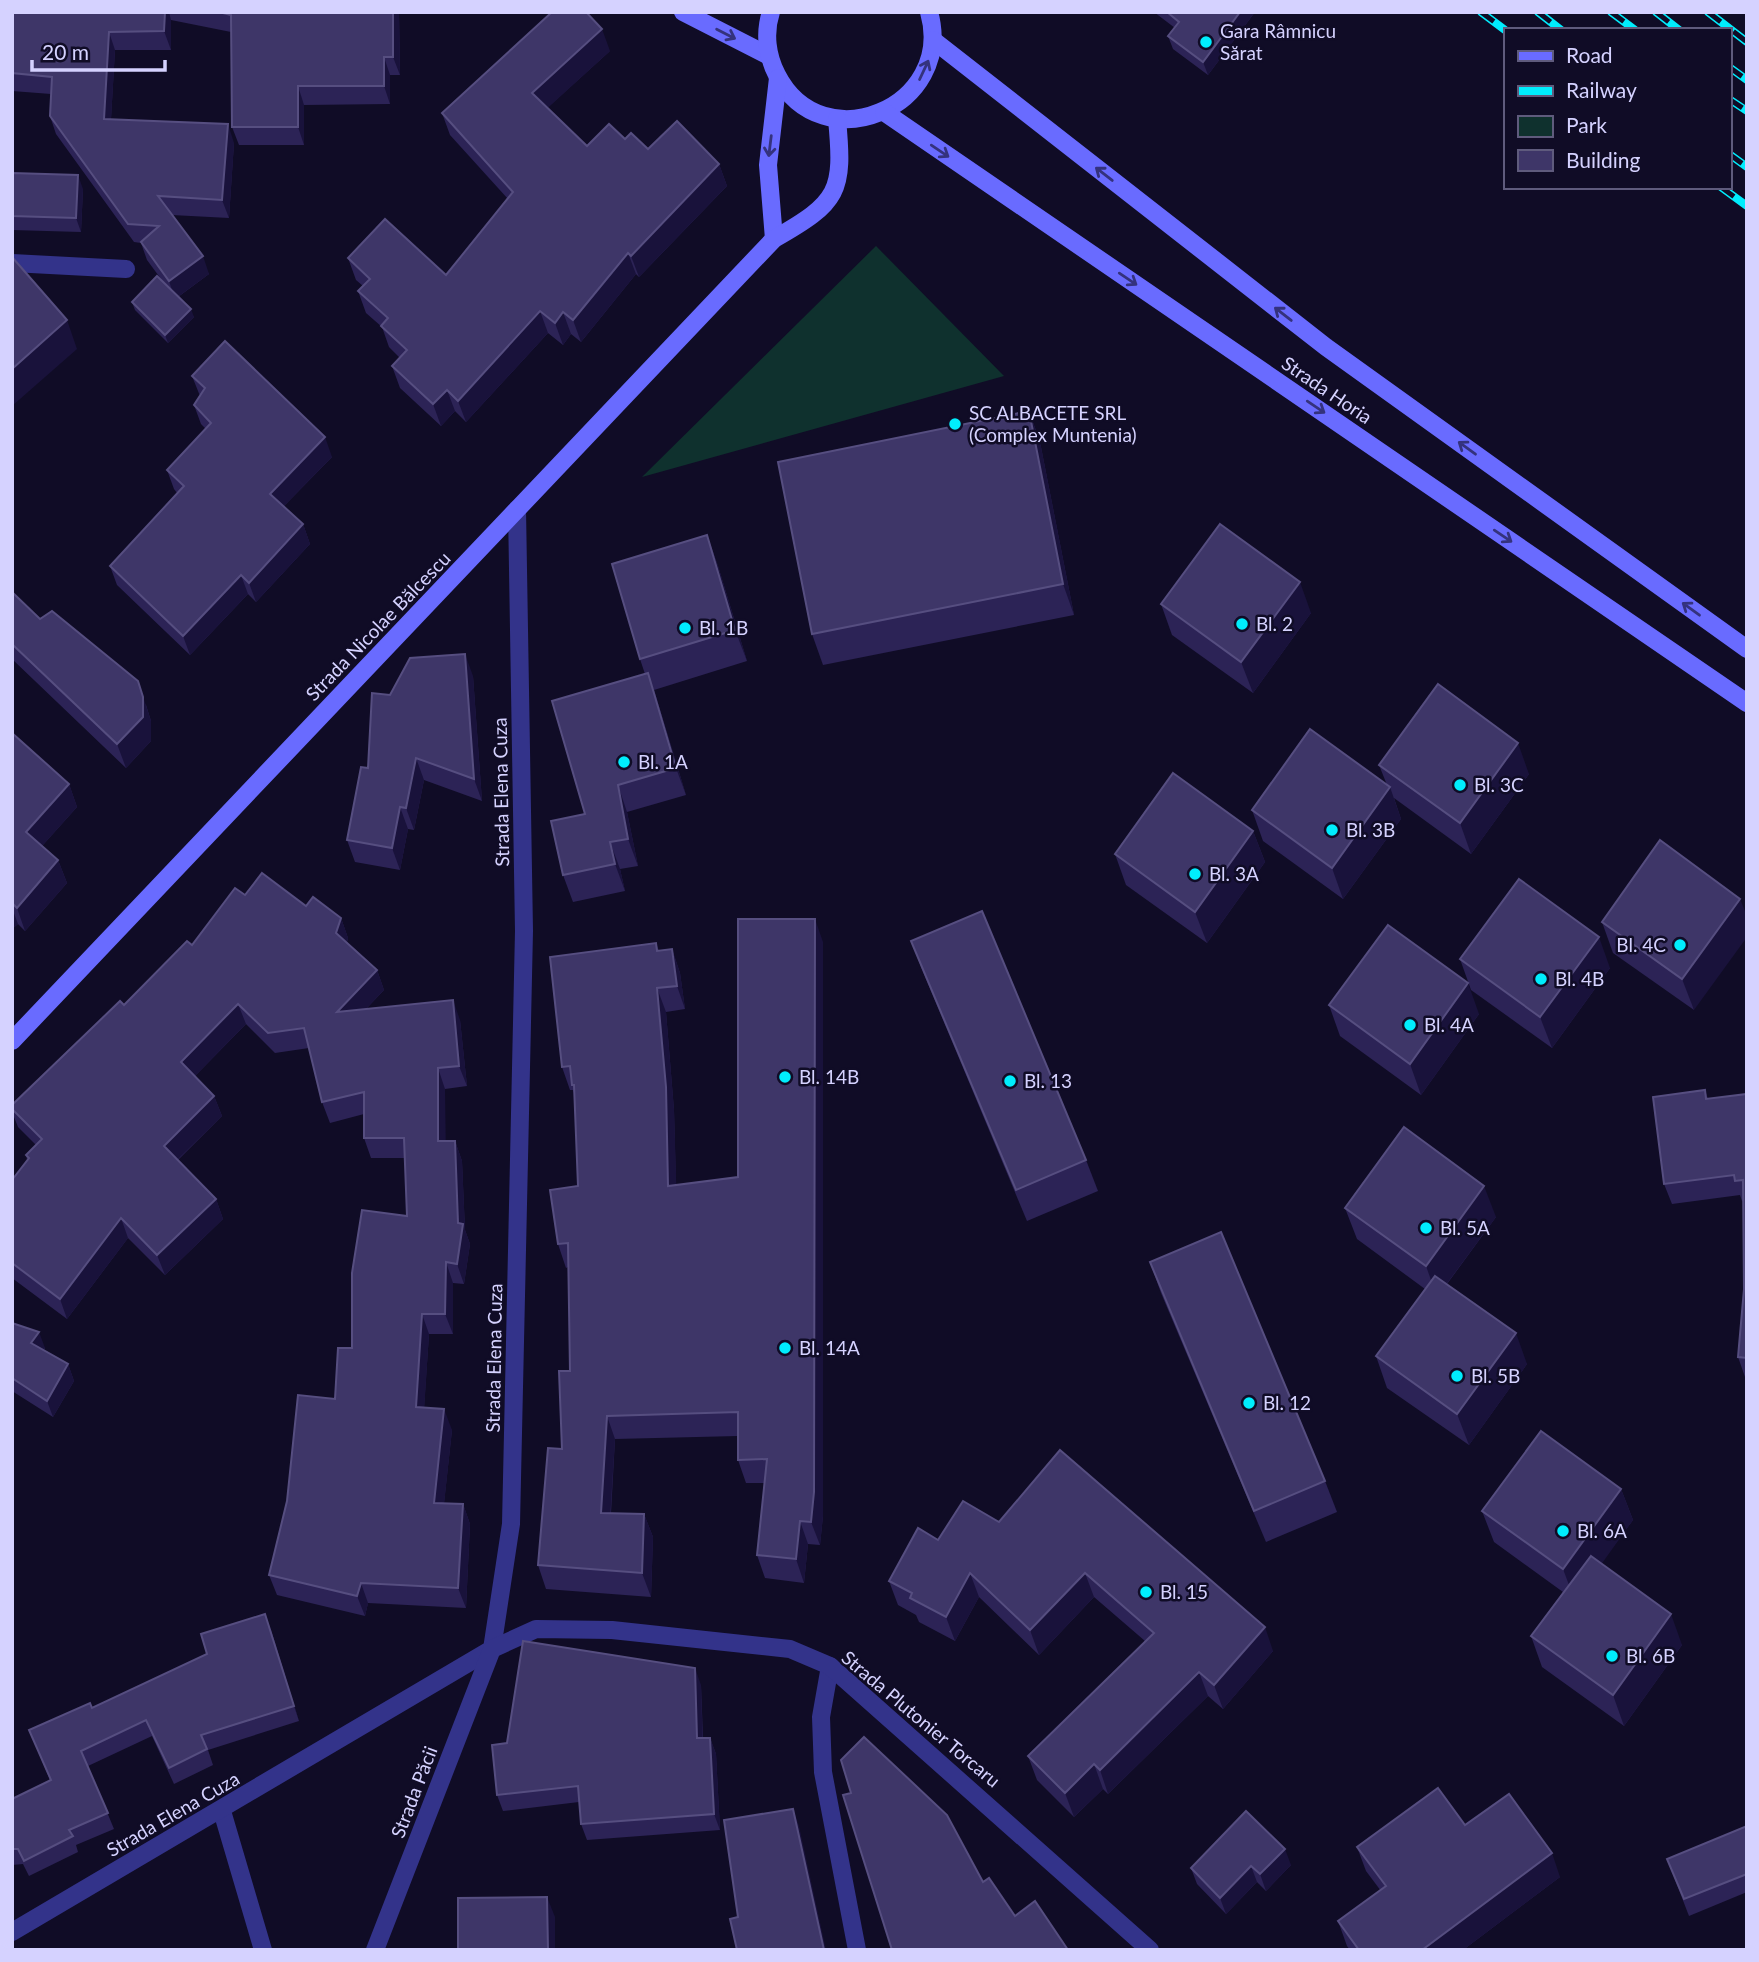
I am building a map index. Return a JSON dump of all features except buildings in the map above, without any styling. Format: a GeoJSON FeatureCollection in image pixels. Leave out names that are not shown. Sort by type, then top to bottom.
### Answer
{"type":"FeatureCollection","features":[{"type":"Feature","properties":{"kind":"street"},"geometry":{"type":"LineString","coordinates":[[683,12],[769,56]]}},
{"type":"Feature","properties":{"kind":"street"},"geometry":{"type":"LineString","coordinates":[[771,12],[767,33],[769,56],[778,78],[803,105],[837,118],[861,119],[884,112],[903,100],[918,83],[929,62],[933,40],[929,12]]}},
{"type":"Feature","properties":{"kind":"street","name":"Strada Horia"},"geometry":{"type":"LineString","coordinates":[[933,40],[1326,347],[1747,649]]}},
{"type":"Feature","properties":{"kind":"street"},"geometry":{"type":"LineString","coordinates":[[774,239],[768,165],[778,78]]}},
{"type":"Feature","properties":{"kind":"street","name":"Strada Horia"},"geometry":{"type":"LineString","coordinates":[[884,112],[1747,703]]}},
{"type":"Feature","properties":{"kind":"street","name":"Strada Nicolae Bălcescu"},"geometry":{"type":"LineString","coordinates":[[12,1041],[774,239],[804,222],[826,203],[842,167],[837,118]]}},
{"type":"Feature","properties":{"kind":"street"},"geometry":{"type":"LineString","coordinates":[[12,264],[126,269]]}},
{"type":"Feature","properties":{"kind":"street","name":"Strada Elena Cuza"},"geometry":{"type":"LineString","coordinates":[[12,1932],[222,1811],[492,1649],[511,1524],[524,932],[517,509]]}},
{"type":"Feature","properties":{"kind":"street","name":"Strada Plutonier Torcaru"},"geometry":{"type":"LineString","coordinates":[[492,1649],[536,1629],[612,1630],[790,1649],[830,1666],[1150,1950]]}},
{"type":"Feature","properties":{"kind":"street","name":"Strada Păcii"},"geometry":{"type":"LineString","coordinates":[[375,1950],[492,1649]]}},
{"type":"Feature","properties":{"kind":"street"},"geometry":{"type":"LineString","coordinates":[[830,1666],[821,1717],[823,1772],[857,1950]]}},
{"type":"Feature","properties":{"kind":"street"},"geometry":{"type":"LineString","coordinates":[[222,1811],[263,1950]]}},
{"type":"Feature","properties":{"kind":"green space"},"geometry":{"type":"Polygon","coordinates":[[[876,246],[1004,376],[642,477],[876,246]]]}},
{"type":"Feature","properties":{"kind":"railway"},"geometry":{"type":"LineString","coordinates":[[1481,12],[1504,29]]}},
{"type":"Feature","properties":{"kind":"railway"},"geometry":{"type":"LineString","coordinates":[[1538,12],[1558,28]]}},
{"type":"Feature","properties":{"kind":"railway"},"geometry":{"type":"LineString","coordinates":[[1611,12],[1632,28]]}},
{"type":"Feature","properties":{"kind":"railway"},"geometry":{"type":"LineString","coordinates":[[1656,12],[1676,28]]}},
{"type":"Feature","properties":{"kind":"railway"},"geometry":{"type":"LineString","coordinates":[[1708,12],[1729,28]]}},
{"type":"Feature","properties":{"kind":"railway"},"geometry":{"type":"LineString","coordinates":[[1731,30],[1747,42]]}},
{"type":"Feature","properties":{"kind":"railway"},"geometry":{"type":"LineString","coordinates":[[1731,68],[1747,80]]}},
{"type":"Feature","properties":{"kind":"railway"},"geometry":{"type":"LineString","coordinates":[[1731,100],[1747,111]]}},
{"type":"Feature","properties":{"kind":"railway"},"geometry":{"type":"LineString","coordinates":[[1731,155],[1747,167]]}},
{"type":"Feature","properties":{"kind":"railway"},"geometry":{"type":"LineString","coordinates":[[1724,189],[1747,206]]}},
{"type":"Feature","properties":{"kind":"place","name":"Gara Râmnicu Sărat"},"geometry":{"type":"Point","coordinates":[1206,42]}},
{"type":"Feature","properties":{"kind":"place","name":"SC ALBACETE SRL (Complex Muntenia)"},"geometry":{"type":"Point","coordinates":[955,424]}},
{"type":"Feature","properties":{"kind":"place","name":"Bl. 2"},"geometry":{"type":"Point","coordinates":[1242,624]}},
{"type":"Feature","properties":{"kind":"place","name":"Bl. 1B"},"geometry":{"type":"Point","coordinates":[685,628]}},
{"type":"Feature","properties":{"kind":"place","name":"Bl. 1A"},"geometry":{"type":"Point","coordinates":[624,762]}},
{"type":"Feature","properties":{"kind":"place","name":"Bl. 3C"},"geometry":{"type":"Point","coordinates":[1460,785]}},
{"type":"Feature","properties":{"kind":"place","name":"Bl. 3B"},"geometry":{"type":"Point","coordinates":[1332,830]}},
{"type":"Feature","properties":{"kind":"place","name":"Bl. 3A"},"geometry":{"type":"Point","coordinates":[1195,874]}},
{"type":"Feature","properties":{"kind":"place","name":"Bl. 4C"},"geometry":{"type":"Point","coordinates":[1680,945]}},
{"type":"Feature","properties":{"kind":"place","name":"Bl. 4B"},"geometry":{"type":"Point","coordinates":[1541,979]}},
{"type":"Feature","properties":{"kind":"place","name":"Bl. 4A"},"geometry":{"type":"Point","coordinates":[1410,1025]}},
{"type":"Feature","properties":{"kind":"place","name":"Bl. 14B"},"geometry":{"type":"Point","coordinates":[785,1077]}},
{"type":"Feature","properties":{"kind":"place","name":"Bl. 13"},"geometry":{"type":"Point","coordinates":[1010,1081]}},
{"type":"Feature","properties":{"kind":"place","name":"Bl. 5A"},"geometry":{"type":"Point","coordinates":[1426,1228]}},
{"type":"Feature","properties":{"kind":"place","name":"Bl. 14A"},"geometry":{"type":"Point","coordinates":[785,1348]}},
{"type":"Feature","properties":{"kind":"place","name":"Bl. 5B"},"geometry":{"type":"Point","coordinates":[1457,1376]}},
{"type":"Feature","properties":{"kind":"place","name":"Bl. 12"},"geometry":{"type":"Point","coordinates":[1249,1403]}},
{"type":"Feature","properties":{"kind":"place","name":"Bl. 6A"},"geometry":{"type":"Point","coordinates":[1563,1531]}},
{"type":"Feature","properties":{"kind":"place","name":"Bl. 15"},"geometry":{"type":"Point","coordinates":[1146,1592]}},
{"type":"Feature","properties":{"kind":"place","name":"Bl. 6B"},"geometry":{"type":"Point","coordinates":[1612,1656]}}]}
